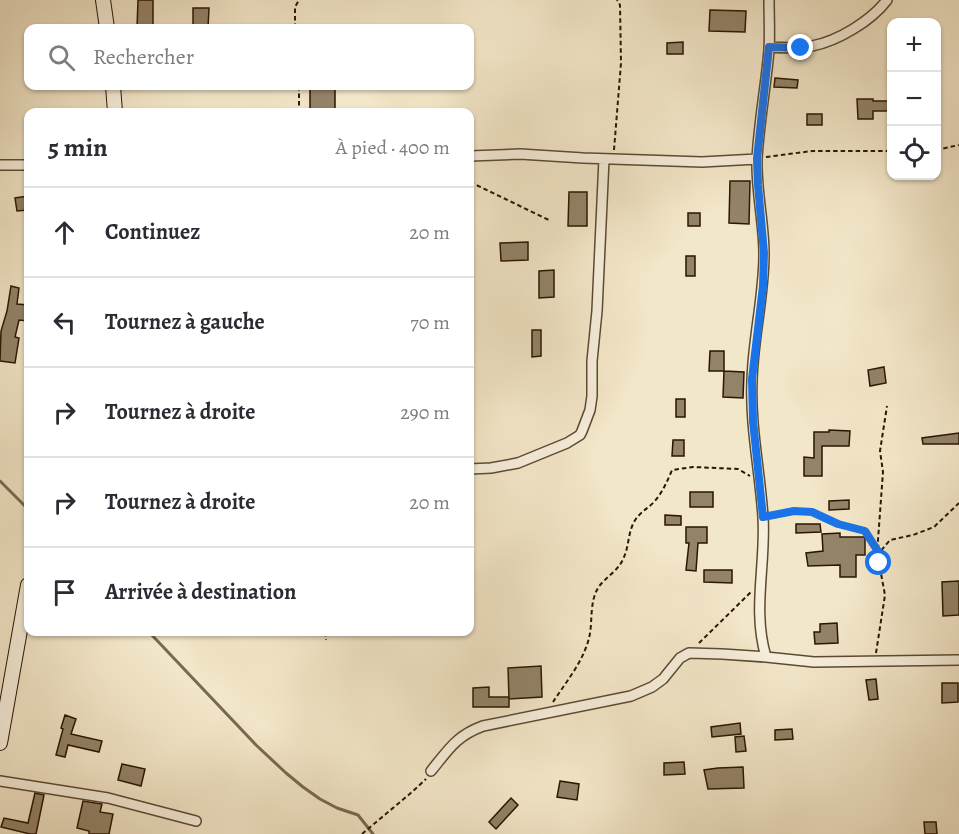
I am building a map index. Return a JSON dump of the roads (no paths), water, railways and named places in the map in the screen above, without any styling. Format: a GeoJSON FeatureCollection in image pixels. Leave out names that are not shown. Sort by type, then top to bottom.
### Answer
{"type":"FeatureCollection","features":[{"type":"Feature","properties":{"kind":"street"},"geometry":{"type":"LineString","coordinates":[[103,0],[106,24]]}},
{"type":"Feature","properties":{"kind":"street"},"geometry":{"type":"LineString","coordinates":[[766,657],[760,632],[763,517],[752,379],[763,286],[764,253],[757,159],[769,47],[769,0]]}},
{"type":"Feature","properties":{"kind":"street"},"geometry":{"type":"LineString","coordinates":[[769,47],[811,47],[833,40],[873,15],[887,0]]}},
{"type":"Feature","properties":{"kind":"street"},"geometry":{"type":"LineString","coordinates":[[113,90],[115,108]]}},
{"type":"Feature","properties":{"kind":"street"},"geometry":{"type":"LineString","coordinates":[[474,156],[520,154],[702,162],[757,159]]}},
{"type":"Feature","properties":{"kind":"street"},"geometry":{"type":"LineString","coordinates":[[474,469],[518,463],[567,443],[580,435],[590,410],[592,396],[592,361],[609,159]]}},
{"type":"Feature","properties":{"kind":"street"},"geometry":{"type":"LineString","coordinates":[[0,165],[24,165]]}},
{"type":"Feature","properties":{"kind":"street"},"geometry":{"type":"LineString","coordinates":[[0,743],[24,608]]}},
{"type":"Feature","properties":{"kind":"street"},"geometry":{"type":"LineString","coordinates":[[431,771],[453,744],[473,729],[631,696],[652,687],[663,679],[680,658],[689,653],[814,662],[959,660]]}},
{"type":"Feature","properties":{"kind":"street"},"geometry":{"type":"LineString","coordinates":[[0,781],[108,798],[196,821]]}},
{"type":"Feature","properties":{"kind":"waterway"},"geometry":{"type":"LineString","coordinates":[[0,481],[24,505]]}},
{"type":"Feature","properties":{"kind":"waterway"},"geometry":{"type":"LineString","coordinates":[[153,636],[256,745],[286,773],[320,799],[358,815],[373,834]]}}]}
